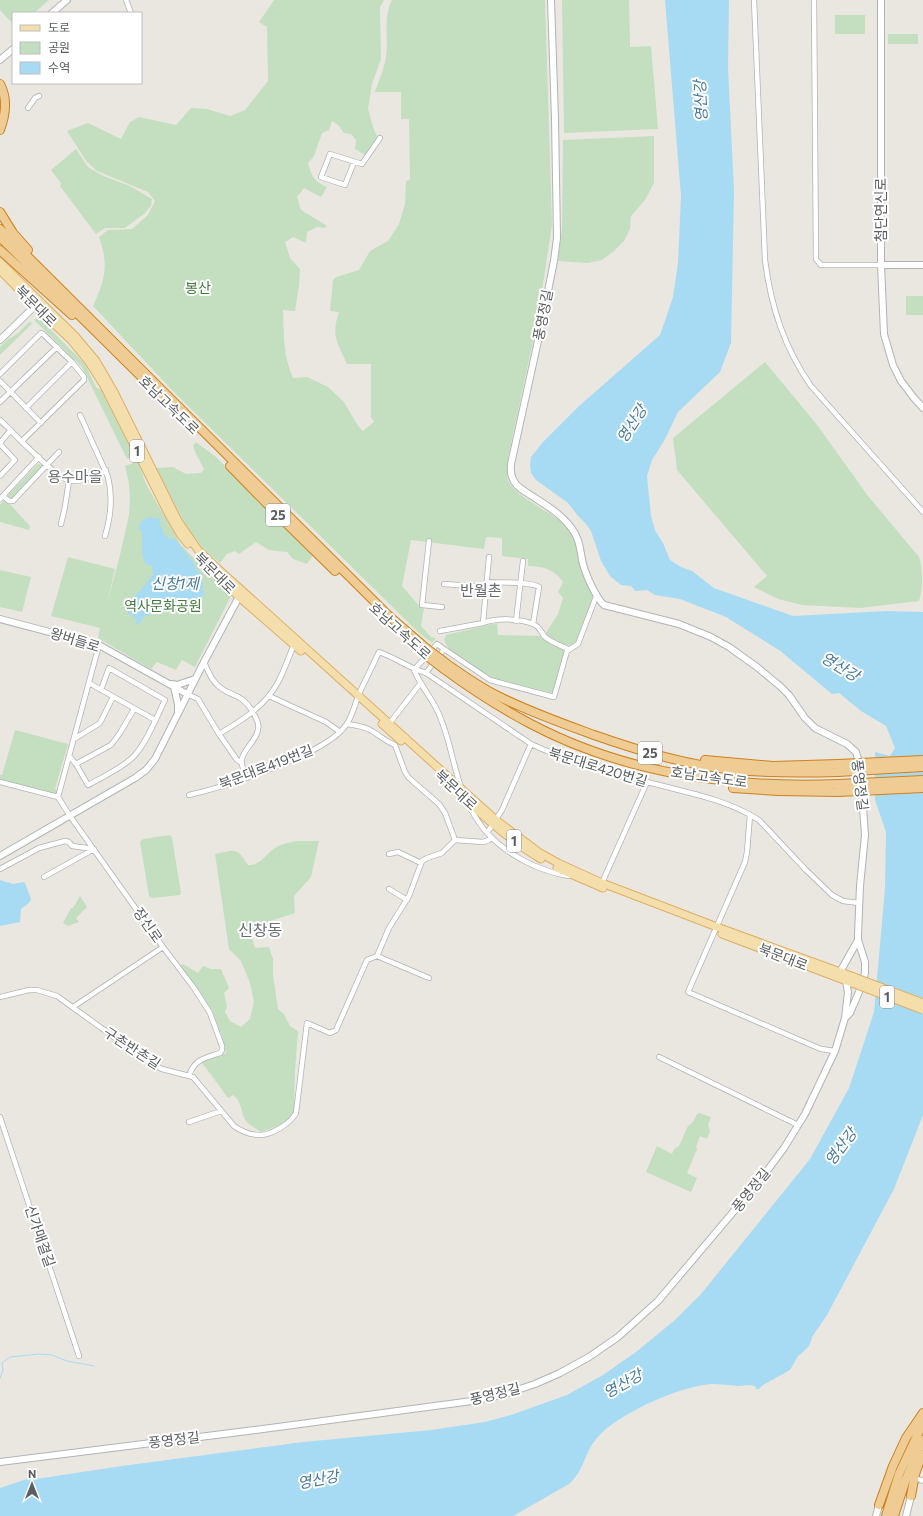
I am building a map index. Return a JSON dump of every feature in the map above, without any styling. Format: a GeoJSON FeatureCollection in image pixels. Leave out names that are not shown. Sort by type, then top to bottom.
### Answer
{"type":"FeatureCollection","features":[{"type":"Feature","properties":{"kind":"highway"},"geometry":{"type":"LineString","coordinates":[[0,84],[3,89],[6,104],[0,130]]}},
{"type":"Feature","properties":{"kind":"highway"},"geometry":{"type":"LineString","coordinates":[[0,96],[2,110],[0,122]]}},
{"type":"Feature","properties":{"kind":"highway"},"geometry":{"type":"LineString","coordinates":[[0,212],[13,233],[66,288],[81,308]]}},
{"type":"Feature","properties":{"kind":"highway","name":"호남고속도로"},"geometry":{"type":"LineString","coordinates":[[0,229],[425,650]]}},
{"type":"Feature","properties":{"kind":"highway","name":"호남고속도로"},"geometry":{"type":"LineString","coordinates":[[0,237],[385,619],[488,700],[558,737],[598,753],[654,769],[717,780],[838,788],[923,780]]}},
{"type":"Feature","properties":{"kind":"highway"},"geometry":{"type":"LineString","coordinates":[[0,250],[87,329],[108,344]]}},
{"type":"Feature","properties":{"kind":"highway","name":"호남고속도로"},"geometry":{"type":"LineString","coordinates":[[445,667],[514,704],[547,718],[620,744],[698,765],[770,773],[838,768],[923,767]]}},
{"type":"Feature","properties":{"kind":"highway"},"geometry":{"type":"LineString","coordinates":[[838,768],[923,760]]}},
{"type":"Feature","properties":{"kind":"highway"},"geometry":{"type":"LineString","coordinates":[[838,788],[923,788]]}},
{"type":"Feature","properties":{"kind":"highway"},"geometry":{"type":"LineString","coordinates":[[879,1505],[893,1466],[906,1438],[923,1413]]}},
{"type":"Feature","properties":{"kind":"highway"},"geometry":{"type":"LineString","coordinates":[[886,1516],[899,1474],[923,1423]]}},
{"type":"Feature","properties":{"kind":"highway"},"geometry":{"type":"LineString","coordinates":[[894,1516],[906,1479],[923,1440]]}},
{"type":"Feature","properties":{"kind":"highway"},"geometry":{"type":"LineString","coordinates":[[911,1496],[915,1474],[923,1452]]}},
{"type":"Feature","properties":{"kind":"main road","name":"북문대로"},"geometry":{"type":"LineString","coordinates":[[0,262],[37,304]]}},
{"type":"Feature","properties":{"kind":"main road","name":"북문대로"},"geometry":{"type":"LineString","coordinates":[[0,270],[75,336],[96,361],[114,392],[164,493],[187,535],[198,550],[240,594],[294,645],[389,724],[462,792]]}},
{"type":"Feature","properties":{"kind":"main road","name":"북문대로"},"geometry":{"type":"LineString","coordinates":[[240,594],[495,822],[535,855],[575,877],[601,885],[851,980]]}},
{"type":"Feature","properties":{"kind":"main road","name":"북문대로"},"geometry":{"type":"LineString","coordinates":[[495,822],[540,853],[601,885]]}},
{"type":"Feature","properties":{"kind":"main road","name":"북문대로"},"geometry":{"type":"LineString","coordinates":[[716,929],[840,972],[851,980]]}},
{"type":"Feature","properties":{"kind":"main road","name":"1"},"geometry":{"type":"LineString","coordinates":[[851,980],[923,1003]]}},
{"type":"Feature","properties":{"kind":"main road","name":"1"},"geometry":{"type":"LineString","coordinates":[[851,980],[923,1010]]}},
{"type":"Feature","properties":{"kind":"street"},"geometry":{"type":"LineString","coordinates":[[53,12],[67,0]]}},
{"type":"Feature","properties":{"kind":"street"},"geometry":{"type":"LineString","coordinates":[[126,0],[131,12]]}},
{"type":"Feature","properties":{"kind":"street","name":"풍영정길"},"geometry":{"type":"LineString","coordinates":[[0,1462],[472,1401],[505,1394],[535,1384],[571,1368],[625,1332],[658,1302],[761,1179],[784,1148],[812,1102],[835,1051],[845,1018],[854,1006],[865,973],[864,955],[858,940],[859,903],[865,835],[860,766],[856,752],[847,744],[815,728],[805,718],[794,701],[781,687],[758,667],[728,647],[711,637],[679,624],[608,606],[602,602],[584,565],[579,542],[570,526],[558,514],[517,486],[513,480],[511,470],[554,261],[557,238],[551,0]]}},
{"type":"Feature","properties":{"kind":"street"},"geometry":{"type":"LineString","coordinates":[[754,0],[765,260],[771,297],[777,320],[801,372],[811,386],[923,512]]}},
{"type":"Feature","properties":{"kind":"street"},"geometry":{"type":"LineString","coordinates":[[814,0],[816,259],[821,265],[923,265]]}},
{"type":"Feature","properties":{"kind":"street","name":"첨단연신로"},"geometry":{"type":"LineString","coordinates":[[881,0],[881,265],[884,334],[893,365],[901,381],[923,408]]}},
{"type":"Feature","properties":{"kind":"street"},"geometry":{"type":"LineString","coordinates":[[0,60],[12,50]]}},
{"type":"Feature","properties":{"kind":"street"},"geometry":{"type":"LineString","coordinates":[[28,108],[35,98],[39,96]]}},
{"type":"Feature","properties":{"kind":"street"},"geometry":{"type":"LineString","coordinates":[[354,162],[345,185],[321,177],[330,154],[362,164],[380,138]]}},
{"type":"Feature","properties":{"kind":"street"},"geometry":{"type":"LineString","coordinates":[[0,340],[37,304]]}},
{"type":"Feature","properties":{"kind":"street"},"geometry":{"type":"LineString","coordinates":[[0,374],[40,334],[43,334],[84,376],[84,380],[22,441]]}},
{"type":"Feature","properties":{"kind":"street"},"geometry":{"type":"LineString","coordinates":[[0,402],[57,347]]}},
{"type":"Feature","properties":{"kind":"street"},"geometry":{"type":"LineString","coordinates":[[26,408],[72,362]]}},
{"type":"Feature","properties":{"kind":"street"},"geometry":{"type":"LineString","coordinates":[[0,381],[41,422]]}},
{"type":"Feature","properties":{"kind":"street"},"geometry":{"type":"LineString","coordinates":[[80,415],[106,470],[111,488],[110,515],[105,536]]}},
{"type":"Feature","properties":{"kind":"street"},"geometry":{"type":"LineString","coordinates":[[0,420],[59,475],[68,480],[82,481],[106,470]]}},
{"type":"Feature","properties":{"kind":"street"},"geometry":{"type":"LineString","coordinates":[[0,476],[15,460],[0,443],[11,430]]}},
{"type":"Feature","properties":{"kind":"street"},"geometry":{"type":"LineString","coordinates":[[39,457],[2,497],[9,501],[13,501],[59,452]]}},
{"type":"Feature","properties":{"kind":"street"},"geometry":{"type":"LineString","coordinates":[[61,524],[65,507],[68,480]]}},
{"type":"Feature","properties":{"kind":"street"},"geometry":{"type":"LineString","coordinates":[[429,541],[422,605],[442,607]]}},
{"type":"Feature","properties":{"kind":"street"},"geometry":{"type":"LineString","coordinates":[[483,623],[485,585],[489,556]]}},
{"type":"Feature","properties":{"kind":"street"},"geometry":{"type":"LineString","coordinates":[[516,621],[524,561]]}},
{"type":"Feature","properties":{"kind":"street"},"geometry":{"type":"LineString","coordinates":[[444,584],[537,585],[539,587],[533,624]]}},
{"type":"Feature","properties":{"kind":"street"},"geometry":{"type":"LineString","coordinates":[[0,856],[135,778],[146,770],[155,760],[195,679],[240,594]]}},
{"type":"Feature","properties":{"kind":"street"},"geometry":{"type":"LineString","coordinates":[[440,631],[483,623],[490,620],[516,621],[533,624],[542,630],[546,638],[568,649],[578,644],[597,594]]}},
{"type":"Feature","properties":{"kind":"street","name":"왕버들로"},"geometry":{"type":"LineString","coordinates":[[0,619],[99,645],[188,694]]}},
{"type":"Feature","properties":{"kind":"street"},"geometry":{"type":"LineString","coordinates":[[414,670],[437,644],[490,680],[554,697],[568,649]]}},
{"type":"Feature","properties":{"kind":"street"},"geometry":{"type":"LineString","coordinates":[[0,782],[58,797],[99,645]]}},
{"type":"Feature","properties":{"kind":"street"},"geometry":{"type":"LineString","coordinates":[[219,734],[253,713],[269,696],[277,684],[294,645]]}},
{"type":"Feature","properties":{"kind":"street"},"geometry":{"type":"LineString","coordinates":[[426,673],[444,649]]}},
{"type":"Feature","properties":{"kind":"street","name":"북문대로420번길"},"geometry":{"type":"LineString","coordinates":[[358,698],[379,652],[394,657],[414,670],[426,673],[530,744],[562,757],[647,782],[692,793],[750,815],[759,820],[806,870],[832,894],[843,901],[859,903]]}},
{"type":"Feature","properties":{"kind":"street"},"geometry":{"type":"LineString","coordinates":[[204,662],[212,679],[219,687],[227,693],[240,698],[248,705],[258,723],[258,730],[255,738],[242,759],[247,777]]}},
{"type":"Feature","properties":{"kind":"street"},"geometry":{"type":"LineString","coordinates":[[69,756],[76,764],[88,785],[135,756],[165,700],[109,668],[101,690]]}},
{"type":"Feature","properties":{"kind":"street","name":"북문대로"},"geometry":{"type":"LineString","coordinates":[[414,670],[420,684],[437,710],[446,734],[462,792]]}},
{"type":"Feature","properties":{"kind":"street"},"geometry":{"type":"LineString","coordinates":[[168,683],[177,685],[195,679]]}},
{"type":"Feature","properties":{"kind":"street"},"geometry":{"type":"LineString","coordinates":[[89,683],[155,720]]}},
{"type":"Feature","properties":{"kind":"street"},"geometry":{"type":"LineString","coordinates":[[389,724],[420,684]]}},
{"type":"Feature","properties":{"kind":"street"},"geometry":{"type":"LineString","coordinates":[[174,687],[178,704],[178,714]]}},
{"type":"Feature","properties":{"kind":"street"},"geometry":{"type":"LineString","coordinates":[[188,694],[198,700],[237,760],[242,763]]}},
{"type":"Feature","properties":{"kind":"street"},"geometry":{"type":"LineString","coordinates":[[269,696],[326,722],[340,732]]}},
{"type":"Feature","properties":{"kind":"street"},"geometry":{"type":"LineString","coordinates":[[74,739],[100,723],[113,697]]}},
{"type":"Feature","properties":{"kind":"street","name":"북문대로419번길"},"geometry":{"type":"LineString","coordinates":[[189,795],[247,777],[311,752],[340,732],[347,724],[358,698]]}},
{"type":"Feature","properties":{"kind":"street"},"geometry":{"type":"LineString","coordinates":[[76,764],[111,745],[120,733],[134,708]]}},
{"type":"Feature","properties":{"kind":"street"},"geometry":{"type":"LineString","coordinates":[[347,724],[359,725],[372,730],[384,741],[395,745],[404,772],[439,804],[445,814],[455,840]]}},
{"type":"Feature","properties":{"kind":"street"},"geometry":{"type":"LineString","coordinates":[[429,978],[377,956],[382,948],[389,928],[407,900],[415,883],[421,863],[424,859],[442,853],[455,840],[483,842],[489,840],[489,835],[502,810],[530,744]]}},
{"type":"Feature","properties":{"kind":"street"},"geometry":{"type":"LineString","coordinates":[[601,885],[647,782]]}},
{"type":"Feature","properties":{"kind":"street"},"geometry":{"type":"LineString","coordinates":[[462,792],[489,835],[501,846],[527,862],[547,871],[575,877]]}},
{"type":"Feature","properties":{"kind":"street","name":"장신로"},"geometry":{"type":"LineString","coordinates":[[58,797],[163,947],[73,1007]]}},
{"type":"Feature","properties":{"kind":"street"},"geometry":{"type":"LineString","coordinates":[[750,815],[746,856],[740,874],[688,992],[802,1042],[821,1049],[835,1051]]}},
{"type":"Feature","properties":{"kind":"street"},"geometry":{"type":"LineString","coordinates":[[0,869],[29,852],[47,845],[65,841],[69,842],[72,846],[94,849]]}},
{"type":"Feature","properties":{"kind":"street"},"geometry":{"type":"LineString","coordinates":[[44,877],[94,849]]}},
{"type":"Feature","properties":{"kind":"street"},"geometry":{"type":"LineString","coordinates":[[389,854],[398,852],[421,863]]}},
{"type":"Feature","properties":{"kind":"street"},"geometry":{"type":"LineString","coordinates":[[389,889],[407,900]]}},
{"type":"Feature","properties":{"kind":"street"},"geometry":{"type":"LineString","coordinates":[[840,972],[858,940]]}},
{"type":"Feature","properties":{"kind":"street"},"geometry":{"type":"LineString","coordinates":[[163,947],[194,988],[210,1013],[222,1046],[220,1053],[201,1060],[195,1064],[189,1076]]}},
{"type":"Feature","properties":{"kind":"street","name":"구촌반촌길"},"geometry":{"type":"LineString","coordinates":[[0,997],[29,990],[38,990],[57,996],[150,1063],[162,1069],[189,1076],[196,1080],[221,1112],[238,1129],[261,1135],[279,1128],[292,1119],[296,1113],[307,1023],[330,1033],[336,1030],[368,960],[377,956]]}},
{"type":"Feature","properties":{"kind":"street"},"geometry":{"type":"LineString","coordinates":[[845,1018],[851,980]]}},
{"type":"Feature","properties":{"kind":"street"},"geometry":{"type":"LineString","coordinates":[[659,1058],[798,1125]]}},
{"type":"Feature","properties":{"kind":"street"},"geometry":{"type":"LineString","coordinates":[[189,1122],[221,1112]]}},
{"type":"Feature","properties":{"kind":"street","name":"신가매결길"},"geometry":{"type":"LineString","coordinates":[[0,1117],[1,1124],[79,1356]]}},
{"type":"Feature","properties":{"kind":"street"},"geometry":{"type":"LineString","coordinates":[[918,1479],[923,1481]]}},
{"type":"Feature","properties":{"kind":"street"},"geometry":{"type":"LineString","coordinates":[[906,1516],[911,1496]]}},
{"type":"Feature","properties":{"kind":"street"},"geometry":{"type":"LineString","coordinates":[[876,1516],[879,1505]]}},
{"type":"Feature","properties":{"kind":"green space"},"geometry":{"type":"Polygon","coordinates":[[[0,0],[49,0],[35,12],[12,12],[12,23],[0,10],[0,0]]]}},
{"type":"Feature","properties":{"kind":"green space","name":"봉산"},"geometry":{"type":"Polygon","coordinates":[[[274,0],[384,0],[380,7],[381,59],[372,84],[368,109],[378,138],[365,155],[355,149],[356,140],[351,134],[344,133],[338,125],[332,121],[329,130],[322,133],[314,156],[308,163],[314,178],[319,183],[327,187],[321,197],[304,188],[297,197],[301,210],[327,226],[324,228],[317,227],[307,232],[306,243],[293,237],[285,242],[290,258],[300,269],[295,311],[283,310],[287,361],[293,378],[307,377],[328,387],[344,402],[358,426],[363,431],[374,422],[371,417],[371,364],[347,364],[336,339],[335,333],[339,312],[330,311],[333,280],[336,277],[359,270],[370,251],[388,241],[399,224],[405,204],[406,181],[410,180],[409,119],[401,119],[401,92],[375,92],[385,62],[387,47],[387,15],[389,7],[392,0],[545,0],[552,225],[537,323],[508,457],[507,473],[509,482],[520,494],[554,516],[572,534],[579,550],[592,594],[592,600],[578,641],[575,644],[566,646],[553,693],[491,678],[450,652],[444,640],[446,635],[497,623],[498,635],[544,636],[558,614],[563,598],[558,592],[563,582],[556,574],[548,569],[528,566],[528,559],[502,556],[502,538],[486,537],[484,549],[411,540],[402,586],[420,607],[424,608],[421,626],[431,637],[436,638],[432,643],[418,632],[172,390],[93,306],[103,280],[105,264],[99,237],[108,230],[132,229],[148,215],[155,201],[148,192],[97,171],[87,162],[67,131],[88,123],[121,139],[130,122],[139,117],[176,125],[191,108],[207,109],[230,116],[245,110],[268,81],[267,27],[259,22],[274,0]]]}},
{"type":"Feature","properties":{"kind":"green space"},"geometry":{"type":"Polygon","coordinates":[[[562,0],[629,0],[630,47],[651,46],[658,129],[564,133],[562,0]]]}},
{"type":"Feature","properties":{"kind":"green space"},"geometry":{"type":"Polygon","coordinates":[[[835,15],[865,15],[865,34],[835,34],[835,15]]]}},
{"type":"Feature","properties":{"kind":"green space"},"geometry":{"type":"Polygon","coordinates":[[[888,34],[918,34],[918,44],[888,44],[888,34]]]}},
{"type":"Feature","properties":{"kind":"green space"},"geometry":{"type":"Polygon","coordinates":[[[654,136],[654,183],[645,200],[631,216],[630,229],[624,241],[602,260],[587,263],[558,261],[562,230],[563,140],[654,136]]]}},
{"type":"Feature","properties":{"kind":"green space"},"geometry":{"type":"Polygon","coordinates":[[[76,149],[88,167],[101,175],[130,186],[152,199],[151,206],[144,214],[125,228],[105,228],[96,234],[60,186],[61,183],[51,170],[76,149]]]}},
{"type":"Feature","properties":{"kind":"green space"},"geometry":{"type":"Polygon","coordinates":[[[906,296],[923,296],[923,315],[906,315],[906,296]]]}},
{"type":"Feature","properties":{"kind":"green space"},"geometry":{"type":"Polygon","coordinates":[[[34,319],[40,319],[85,364],[96,387],[101,390],[134,455],[127,459],[82,367],[34,319]]]}},
{"type":"Feature","properties":{"kind":"green space"},"geometry":{"type":"Polygon","coordinates":[[[29,322],[33,323],[0,355],[0,347],[8,339],[17,334],[29,322]]]}},
{"type":"Feature","properties":{"kind":"green space"},"geometry":{"type":"Polygon","coordinates":[[[765,362],[818,426],[868,496],[919,557],[922,579],[919,601],[860,608],[802,605],[778,599],[754,587],[767,576],[677,470],[673,438],[765,362]]]}},
{"type":"Feature","properties":{"kind":"green space"},"geometry":{"type":"Polygon","coordinates":[[[196,442],[216,457],[313,555],[307,564],[293,559],[287,552],[269,550],[256,542],[239,554],[235,551],[227,554],[220,563],[203,549],[186,526],[156,468],[173,467],[186,474],[201,473],[204,469],[193,446],[196,442]]]}},
{"type":"Feature","properties":{"kind":"green space","name":"역사문화공원"},"geometry":{"type":"Polygon","coordinates":[[[138,462],[146,484],[181,545],[231,596],[195,667],[182,660],[176,670],[157,662],[151,669],[98,638],[100,628],[51,616],[68,557],[115,569],[106,607],[129,515],[129,484],[125,466],[138,462]]]}},
{"type":"Feature","properties":{"kind":"green space"},"geometry":{"type":"Polygon","coordinates":[[[38,464],[42,465],[42,468],[12,499],[9,499],[8,495],[38,464]]]}},
{"type":"Feature","properties":{"kind":"green space"},"geometry":{"type":"Polygon","coordinates":[[[4,500],[7,501],[30,526],[29,530],[0,522],[0,505],[4,500]]]}},
{"type":"Feature","properties":{"kind":"green space"},"geometry":{"type":"Polygon","coordinates":[[[0,570],[31,577],[22,612],[0,607],[0,570]]]}},
{"type":"Feature","properties":{"kind":"green space"},"geometry":{"type":"Polygon","coordinates":[[[15,730],[68,744],[55,789],[57,790],[56,795],[0,779],[15,730]]]}},
{"type":"Feature","properties":{"kind":"green space"},"geometry":{"type":"Polygon","coordinates":[[[170,835],[172,838],[181,893],[180,895],[152,898],[149,896],[140,842],[143,839],[170,835]]]}},
{"type":"Feature","properties":{"kind":"green space"},"geometry":{"type":"Polygon","coordinates":[[[296,841],[319,841],[311,877],[294,896],[295,913],[258,925],[251,934],[255,948],[269,947],[273,959],[273,975],[278,1009],[284,1014],[290,1026],[298,1031],[294,1111],[291,1117],[279,1126],[261,1132],[245,1120],[238,1100],[233,1095],[228,1098],[201,1062],[226,1053],[222,1036],[212,1010],[181,966],[183,964],[198,973],[203,966],[211,969],[221,969],[229,988],[224,993],[227,1006],[225,1012],[230,1021],[241,1027],[250,1019],[254,1002],[250,983],[241,961],[229,949],[215,854],[235,851],[241,855],[248,865],[252,865],[260,861],[277,847],[296,841]]]}},
{"type":"Feature","properties":{"kind":"green space"},"geometry":{"type":"Polygon","coordinates":[[[80,896],[87,907],[76,918],[79,922],[68,926],[63,923],[71,908],[73,908],[80,896]]]}},
{"type":"Feature","properties":{"kind":"green space"},"geometry":{"type":"Polygon","coordinates":[[[699,1113],[711,1117],[708,1125],[710,1131],[707,1139],[700,1136],[696,1147],[697,1149],[687,1173],[697,1178],[691,1192],[646,1172],[657,1146],[672,1154],[674,1149],[679,1146],[688,1126],[693,1122],[699,1113]]]}},
{"type":"Feature","properties":{"kind":"water","name":"영산강"},"geometry":{"type":"Polygon","coordinates":[[[665,0],[729,0],[728,67],[734,191],[731,343],[720,372],[678,412],[664,441],[652,460],[647,476],[651,516],[655,530],[663,543],[670,560],[681,567],[692,571],[714,588],[793,616],[887,611],[923,612],[923,1115],[894,1189],[827,1315],[812,1337],[809,1346],[798,1356],[790,1370],[763,1385],[759,1389],[756,1389],[756,1387],[750,1385],[738,1386],[711,1384],[698,1386],[667,1396],[634,1411],[606,1429],[597,1438],[589,1449],[578,1473],[569,1484],[513,1516],[0,1516],[0,1488],[27,1479],[303,1442],[431,1430],[485,1422],[511,1415],[567,1395],[603,1375],[636,1352],[675,1320],[701,1294],[810,1159],[849,1088],[874,1012],[885,888],[886,832],[875,800],[875,752],[890,756],[895,748],[886,726],[861,711],[839,693],[832,694],[779,650],[726,617],[680,599],[655,595],[647,590],[635,591],[631,586],[621,585],[610,576],[601,561],[591,531],[586,524],[568,503],[536,480],[531,473],[531,457],[543,442],[579,406],[660,335],[673,297],[678,263],[681,196],[665,0]]]}},
{"type":"Feature","properties":{"kind":"water","name":"신창1제"},"geometry":{"type":"Polygon","coordinates":[[[150,517],[157,519],[158,517],[161,518],[159,522],[165,536],[175,539],[194,563],[196,570],[202,574],[203,591],[205,593],[198,602],[191,607],[183,609],[163,609],[151,615],[144,616],[139,625],[136,624],[137,619],[128,613],[126,605],[141,590],[153,574],[152,566],[145,564],[142,552],[142,532],[138,529],[141,521],[150,517]]]}},
{"type":"Feature","properties":{"kind":"water"},"geometry":{"type":"Polygon","coordinates":[[[0,880],[13,884],[25,883],[31,899],[29,903],[21,909],[20,922],[0,926],[0,880]]]}},
{"type":"Feature","properties":{"kind":"waterway"},"geometry":{"type":"LineString","coordinates":[[0,1378],[3,1370],[2,1363],[10,1357],[39,1354],[52,1355],[67,1361],[94,1366]]}},
{"type":"Feature","properties":{"kind":"district","name":"용수마을"},"geometry":{"type":"Point","coordinates":[75,477]}},
{"type":"Feature","properties":{"kind":"district","name":"반월촌"},"geometry":{"type":"Point","coordinates":[481,591]}},
{"type":"Feature","properties":{"kind":"district","name":"신창동"},"geometry":{"type":"Point","coordinates":[260,930]}}]}
